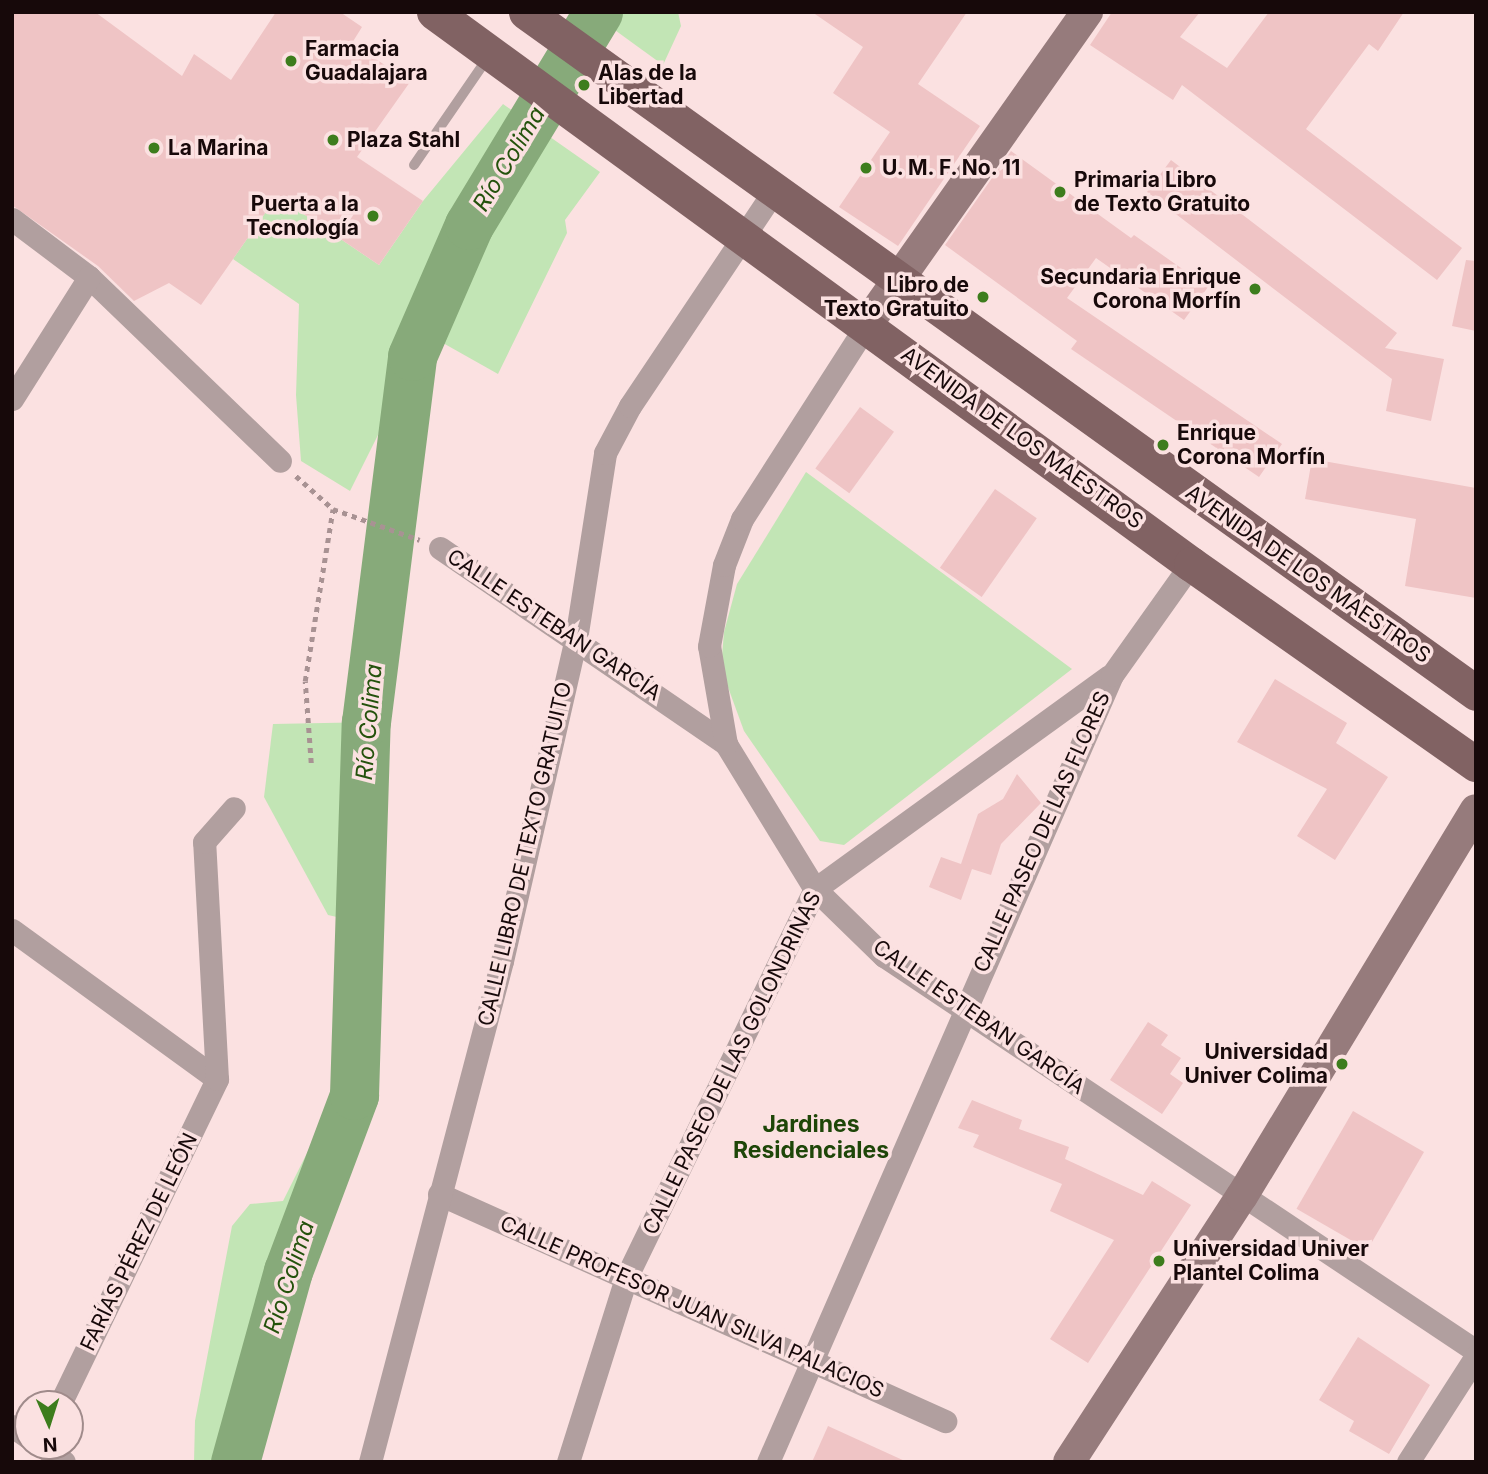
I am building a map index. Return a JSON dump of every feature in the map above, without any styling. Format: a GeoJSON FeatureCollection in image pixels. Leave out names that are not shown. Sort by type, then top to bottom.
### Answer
{"type":"FeatureCollection","features":[{"type":"Feature","properties":{"kind":"main road","name":"AVENIDA DE LOS MAESTROS"},"geometry":{"type":"LineString","coordinates":[[434,12],[867,324],[1191,564],[1476,764]]}},
{"type":"Feature","properties":{"kind":"main road","name":"AVENIDA DE LOS MAESTROS"},"geometry":{"type":"LineString","coordinates":[[540,22],[896,281],[1476,693]]}},
{"type":"Feature","properties":{"kind":"street"},"geometry":{"type":"LineString","coordinates":[[726,744],[709,646],[723,565],[742,519],[896,281],[1087,12]]}},
{"type":"Feature","properties":{"kind":"street","name":"CALLE LIBRO DE TEXTO GRATUITO"},"geometry":{"type":"LineString","coordinates":[[370,1462],[502,961],[576,639],[605,453],[630,406],[774,191]]}},
{"type":"Feature","properties":{"kind":"street"},"geometry":{"type":"LineString","coordinates":[[12,219],[89,277],[280,461]]}},
{"type":"Feature","properties":{"kind":"street"},"geometry":{"type":"LineString","coordinates":[[12,399],[89,277]]}},
{"type":"Feature","properties":{"kind":"street","name":"CALLE ESTEBAN GARCÍA"},"geometry":{"type":"LineString","coordinates":[[440,548],[726,744],[815,889],[884,956],[1476,1353]]}},
{"type":"Feature","properties":{"kind":"street","name":"CALLE PASEO DE LAS FLORES"},"geometry":{"type":"LineString","coordinates":[[768,1462],[1112,675],[1191,564]]}},
{"type":"Feature","properties":{"kind":"street","name":"CALLE PASEO DE LAS GOLONDRINAS"},"geometry":{"type":"LineString","coordinates":[[568,1462],[626,1278],[815,889],[1112,675]]}},
{"type":"Feature","properties":{"kind":"street"},"geometry":{"type":"LineString","coordinates":[[217,1079],[204,842],[234,808]]}},
{"type":"Feature","properties":{"kind":"street"},"geometry":{"type":"LineString","coordinates":[[1069,1462],[1242,1196],[1476,810]]}},
{"type":"Feature","properties":{"kind":"street"},"geometry":{"type":"LineString","coordinates":[[12,930],[217,1079]]}},
{"type":"Feature","properties":{"kind":"street","name":"FARÍAS PÉREZ DE LEÓN"},"geometry":{"type":"LineString","coordinates":[[67,1390],[217,1079]]}},
{"type":"Feature","properties":{"kind":"street","name":"CALLE PROFESOR JUAN SILVA PALACIOS"},"geometry":{"type":"LineString","coordinates":[[439,1194],[945,1421]]}},
{"type":"Feature","properties":{"kind":"street"},"geometry":{"type":"LineString","coordinates":[[1408,1462],[1476,1353]]}},
{"type":"Feature","properties":{"kind":"lane"},"geometry":{"type":"LineString","coordinates":[[414,165],[491,54]]}},
{"type":"Feature","properties":{"kind":"path"},"geometry":{"type":"LineString","coordinates":[[280,461],[333,509],[440,548]]}},
{"type":"Feature","properties":{"kind":"path"},"geometry":{"type":"LineString","coordinates":[[311,764],[305,681],[333,509]]}},
{"type":"Feature","properties":{"kind":"green space"},"geometry":{"type":"Polygon","coordinates":[[[590,12],[678,12],[681,26],[663,65],[590,12]]]}},
{"type":"Feature","properties":{"kind":"green space"},"geometry":{"type":"Polygon","coordinates":[[[503,104],[600,172],[565,220],[567,233],[498,374],[411,325],[379,433],[350,491],[301,461],[296,395],[299,304],[233,259],[277,196],[379,265],[423,201],[503,104]]]}},
{"type":"Feature","properties":{"kind":"green space"},"geometry":{"type":"Polygon","coordinates":[[[806,472],[1072,669],[844,845],[820,841],[744,731],[721,668],[724,632],[737,584],[806,472]]]}},
{"type":"Feature","properties":{"kind":"green space"},"geometry":{"type":"Polygon","coordinates":[[[376,722],[388,736],[381,927],[328,915],[264,797],[273,724],[376,722]]]}},
{"type":"Feature","properties":{"kind":"green space"},"geometry":{"type":"Polygon","coordinates":[[[354,1132],[257,1462],[194,1462],[195,1421],[232,1226],[250,1204],[283,1201],[317,1133],[354,1132]]]}},
{"type":"Feature","properties":{"kind":"building","name":"La Marina"},"geometry":{"type":"Polygon","coordinates":[[[12,12],[95,12],[182,76],[194,54],[231,80],[276,12],[340,12],[362,27],[352,43],[410,82],[357,157],[423,201],[379,265],[277,196],[201,305],[169,283],[134,301],[98,266],[12,205],[12,12]]]}},
{"type":"Feature","properties":{"kind":"building"},"geometry":{"type":"Polygon","coordinates":[[[812,12],[967,12],[918,84],[980,126],[898,246],[839,207],[890,132],[833,93],[863,47],[812,12]]]}},
{"type":"Feature","properties":{"kind":"building"},"geometry":{"type":"Polygon","coordinates":[[[1112,12],[1200,12],[1180,37],[1227,68],[1269,12],[1404,12],[1378,51],[1369,44],[1306,129],[1462,248],[1437,280],[1182,85],[1173,100],[1090,45],[1112,12]]]}},
{"type":"Feature","properties":{"kind":"building"},"geometry":{"type":"Polygon","coordinates":[[[1011,151],[1131,238],[1134,235],[1208,287],[1184,320],[1096,258],[1067,298],[1282,444],[1259,477],[1071,349],[1077,341],[945,245],[1011,151]]]}},
{"type":"Feature","properties":{"kind":"building"},"geometry":{"type":"Polygon","coordinates":[[[1171,160],[1397,333],[1385,348],[1444,359],[1431,421],[1386,411],[1392,379],[1147,192],[1171,160]]]}},
{"type":"Feature","properties":{"kind":"building"},"geometry":{"type":"Polygon","coordinates":[[[1466,260],[1476,261],[1476,331],[1452,326],[1466,260]]]}},
{"type":"Feature","properties":{"kind":"building"},"geometry":{"type":"Polygon","coordinates":[[[860,407],[894,432],[849,493],[815,468],[860,407]]]}},
{"type":"Feature","properties":{"kind":"building"},"geometry":{"type":"Polygon","coordinates":[[[1312,459],[1476,488],[1476,598],[1405,586],[1416,519],[1305,499],[1312,459]]]}},
{"type":"Feature","properties":{"kind":"building"},"geometry":{"type":"Polygon","coordinates":[[[995,489],[1037,518],[982,597],[940,568],[995,489]]]}},
{"type":"Feature","properties":{"kind":"building"},"geometry":{"type":"Polygon","coordinates":[[[1275,679],[1347,723],[1336,743],[1388,777],[1335,860],[1297,836],[1327,789],[1237,742],[1275,679]]]}},
{"type":"Feature","properties":{"kind":"building"},"geometry":{"type":"Polygon","coordinates":[[[1017,774],[1041,803],[1001,844],[991,875],[972,869],[961,900],[929,887],[941,857],[961,864],[978,814],[1003,799],[1017,774]]]}},
{"type":"Feature","properties":{"kind":"building"},"geometry":{"type":"Polygon","coordinates":[[[1148,1022],[1168,1035],[1161,1045],[1181,1058],[1170,1074],[1183,1083],[1162,1114],[1110,1080],[1148,1022]]]}},
{"type":"Feature","properties":{"kind":"building"},"geometry":{"type":"Polygon","coordinates":[[[972,1100],[1022,1120],[1019,1129],[1069,1147],[1065,1159],[1143,1195],[1152,1181],[1191,1205],[1088,1363],[1050,1339],[1114,1240],[1050,1211],[1062,1184],[973,1147],[979,1135],[958,1128],[972,1100]]]}},
{"type":"Feature","properties":{"kind":"building"},"geometry":{"type":"Polygon","coordinates":[[[1353,1111],[1424,1152],[1368,1250],[1296,1209],[1353,1111]]]}},
{"type":"Feature","properties":{"kind":"building"},"geometry":{"type":"Polygon","coordinates":[[[1358,1337],[1430,1385],[1389,1454],[1349,1431],[1354,1421],[1319,1400],[1358,1337]]]}},
{"type":"Feature","properties":{"kind":"building"},"geometry":{"type":"Polygon","coordinates":[[[828,1426],[907,1462],[812,1462],[828,1426]]]}},
{"type":"Feature","properties":{"kind":"waterway","name":"Río Colima"},"geometry":{"type":"LineString","coordinates":[[235,1462],[288,1271],[354,1095],[366,722],[412,356],[469,225],[598,12]]}},
{"type":"Feature","properties":{"kind":"place","name":"Farmacia Guadalajara"},"geometry":{"type":"Point","coordinates":[291,61]}},
{"type":"Feature","properties":{"kind":"place","name":"Alas de la Libertad"},"geometry":{"type":"Point","coordinates":[584,85]}},
{"type":"Feature","properties":{"kind":"place","name":"Plaza Stahl"},"geometry":{"type":"Point","coordinates":[333,140]}},
{"type":"Feature","properties":{"kind":"place","name":"La Marina"},"geometry":{"type":"Point","coordinates":[154,148]}},
{"type":"Feature","properties":{"kind":"place","name":"U. M. F. No. 11"},"geometry":{"type":"Point","coordinates":[866,168]}},
{"type":"Feature","properties":{"kind":"place","name":"Primaria Libro de Texto Gratuito"},"geometry":{"type":"Point","coordinates":[1060,192]}},
{"type":"Feature","properties":{"kind":"place","name":"Puerta a la Tecnología"},"geometry":{"type":"Point","coordinates":[373,216]}},
{"type":"Feature","properties":{"kind":"place","name":"Secundaria Enrique Corona Morfín"},"geometry":{"type":"Point","coordinates":[1255,289]}},
{"type":"Feature","properties":{"kind":"place","name":"Libro de Texto Gratuito"},"geometry":{"type":"Point","coordinates":[983,297]}},
{"type":"Feature","properties":{"kind":"place","name":"Enrique Corona Morfín"},"geometry":{"type":"Point","coordinates":[1163,445]}},
{"type":"Feature","properties":{"kind":"place","name":"Universidad Univer Colima"},"geometry":{"type":"Point","coordinates":[1342,1064]}},
{"type":"Feature","properties":{"kind":"place","name":"Universidad Univer Plantel Colima"},"geometry":{"type":"Point","coordinates":[1159,1261]}},
{"type":"Feature","properties":{"kind":"district","name":"Jardines Residenciales"},"geometry":{"type":"Point","coordinates":[811,1137]}}]}
